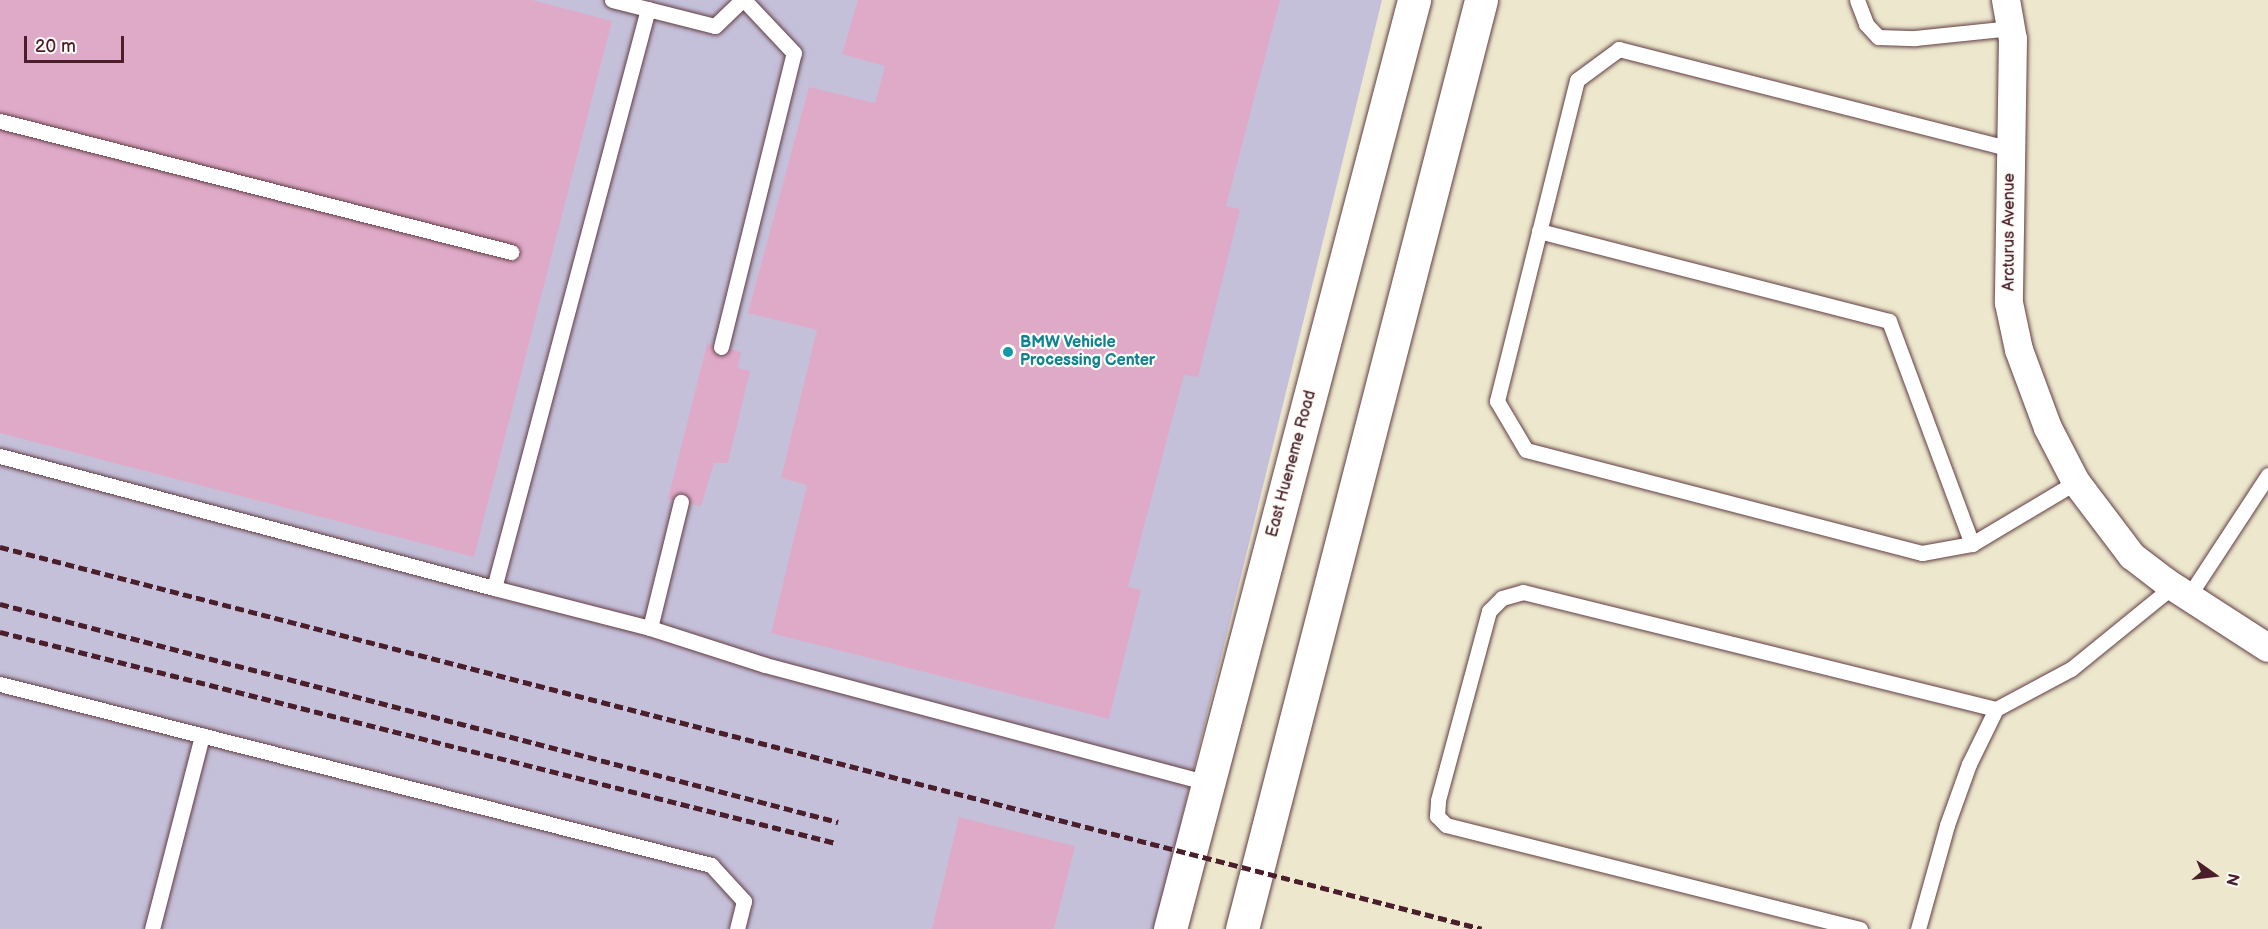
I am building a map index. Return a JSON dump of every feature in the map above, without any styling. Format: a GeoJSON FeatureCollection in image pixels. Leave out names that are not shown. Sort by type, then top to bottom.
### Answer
{"type":"FeatureCollection","features":[{"type":"Feature","properties":{"kind":"main road","name":"East Hueneme Road"},"geometry":{"type":"LineString","coordinates":[[1170,929],[1414,0]]}},
{"type":"Feature","properties":{"kind":"main road"},"geometry":{"type":"LineString","coordinates":[[1242,929],[1481,0]]}},
{"type":"Feature","properties":{"kind":"street","name":"Arcturus Avenue"},"geometry":{"type":"LineString","coordinates":[[2006,0],[2011,28],[2009,303],[2032,388],[2076,482],[2132,556],[2180,592],[2268,648]]}},
{"type":"Feature","properties":{"kind":"lane"},"geometry":{"type":"LineString","coordinates":[[612,0],[715,26],[743,0],[794,53],[721,347]]}},
{"type":"Feature","properties":{"kind":"lane"},"geometry":{"type":"LineString","coordinates":[[1857,0],[1866,24],[1878,37],[1915,38],[2011,28]]}},
{"type":"Feature","properties":{"kind":"lane"},"geometry":{"type":"LineString","coordinates":[[494,588],[648,9]]}},
{"type":"Feature","properties":{"kind":"lane"},"geometry":{"type":"LineString","coordinates":[[2011,149],[1619,49],[1577,80],[1497,401],[1526,450],[1922,553],[1972,544],[2076,482]]}},
{"type":"Feature","properties":{"kind":"lane"},"geometry":{"type":"LineString","coordinates":[[0,121],[511,252]]}},
{"type":"Feature","properties":{"kind":"lane"},"geometry":{"type":"LineString","coordinates":[[1539,231],[1889,321],[1972,544]]}},
{"type":"Feature","properties":{"kind":"lane"},"geometry":{"type":"LineString","coordinates":[[0,456],[650,628],[765,665],[1208,783]]}},
{"type":"Feature","properties":{"kind":"lane"},"geometry":{"type":"LineString","coordinates":[[1918,929],[1947,825],[1969,764],[1996,710],[2071,669],[2180,592],[2268,475]]}},
{"type":"Feature","properties":{"kind":"lane"},"geometry":{"type":"LineString","coordinates":[[650,628],[681,502]]}},
{"type":"Feature","properties":{"kind":"lane"},"geometry":{"type":"LineString","coordinates":[[1860,929],[1446,825],[1437,816],[1438,800],[1489,611],[1502,598],[1523,592],[1996,710]]}},
{"type":"Feature","properties":{"kind":"lane"},"geometry":{"type":"LineString","coordinates":[[0,684],[711,865],[744,901],[737,929]]}},
{"type":"Feature","properties":{"kind":"lane"},"geometry":{"type":"LineString","coordinates":[[152,929],[202,735]]}},
{"type":"Feature","properties":{"kind":"shaded area"},"geometry":{"type":"Polygon","coordinates":[[[0,0],[1382,0],[1181,821],[1170,929],[0,929],[0,0]]]}},
{"type":"Feature","properties":{"kind":"building"},"geometry":{"type":"Polygon","coordinates":[[[0,0],[532,0],[612,21],[474,557],[0,433],[0,0]]]}},
{"type":"Feature","properties":{"kind":"building","name":"BMW Vehicle Processing Center"},"geometry":{"type":"Polygon","coordinates":[[[858,0],[1280,0],[1226,206],[1240,209],[1198,377],[1184,375],[1128,587],[1141,590],[1109,719],[771,633],[807,485],[781,478],[817,330],[748,313],[809,87],[875,103],[885,66],[842,54],[858,0]]]}},
{"type":"Feature","properties":{"kind":"building"},"geometry":{"type":"Polygon","coordinates":[[[707,344],[741,352],[738,368],[750,371],[728,463],[714,463],[701,506],[668,499],[707,344]]]}},
{"type":"Feature","properties":{"kind":"building"},"geometry":{"type":"Polygon","coordinates":[[[959,817],[1075,846],[1054,929],[932,929],[959,817]]]}},
{"type":"Feature","properties":{"kind":"railway"},"geometry":{"type":"LineString","coordinates":[[0,547],[1482,929]]}},
{"type":"Feature","properties":{"kind":"railway"},"geometry":{"type":"LineString","coordinates":[[0,604],[838,822]]}},
{"type":"Feature","properties":{"kind":"railway"},"geometry":{"type":"LineString","coordinates":[[0,632],[836,843]]}},
{"type":"Feature","properties":{"kind":"place","name":"BMW Vehicle Processing Center"},"geometry":{"type":"Point","coordinates":[1008,352]}}]}
